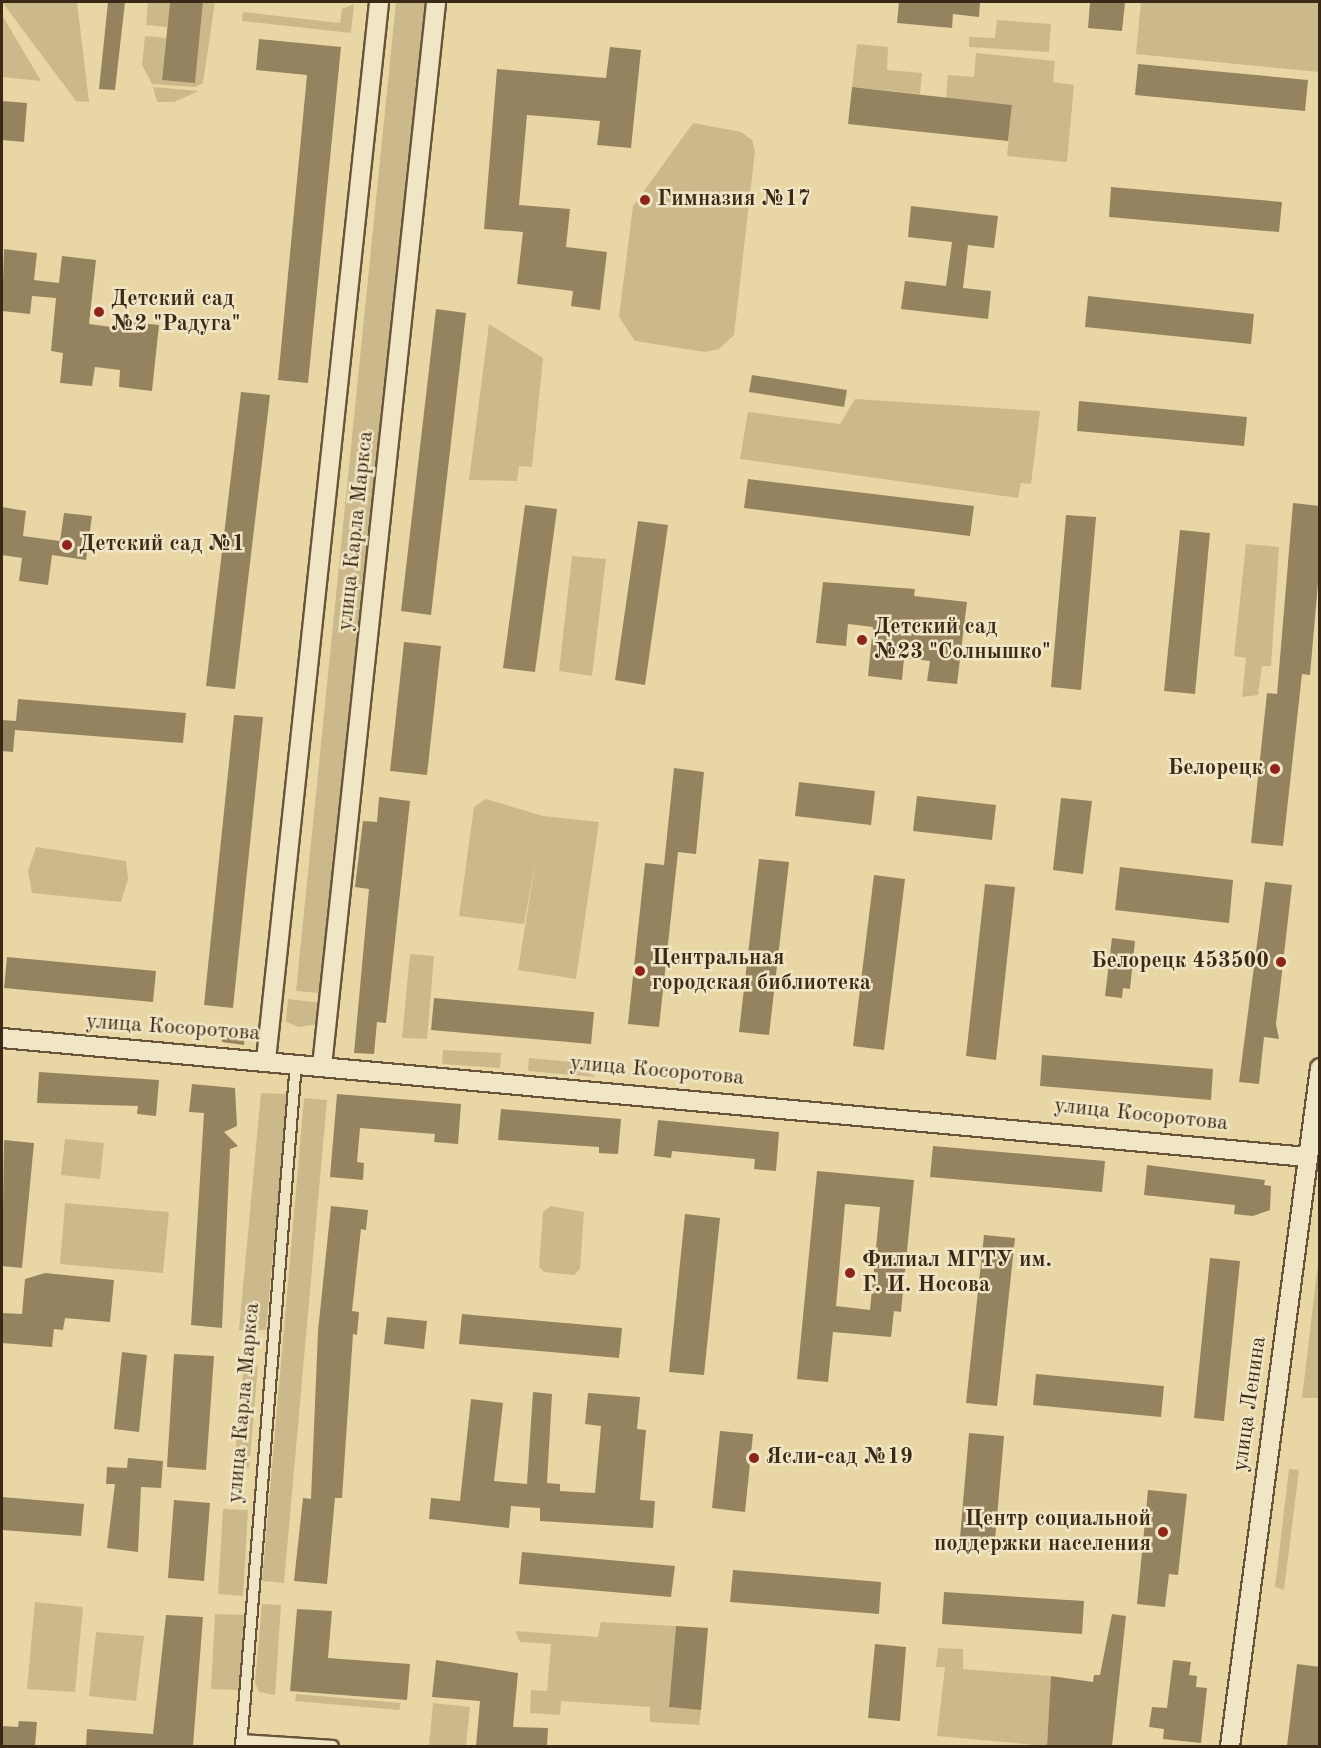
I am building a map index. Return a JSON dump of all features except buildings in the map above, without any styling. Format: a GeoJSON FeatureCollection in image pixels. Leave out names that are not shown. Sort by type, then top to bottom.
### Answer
{"type":"FeatureCollection","features":[{"type":"Feature","properties":{"kind":"street","name":"улица Карла Маркса"},"geometry":{"type":"LineString","coordinates":[[266,1060],[379,2]]}},
{"type":"Feature","properties":{"kind":"street","name":"улица Карла Маркса"},"geometry":{"type":"LineString","coordinates":[[322,1066],[436,2]]}},
{"type":"Feature","properties":{"kind":"street","name":"улица Косоротова"},"geometry":{"type":"LineString","coordinates":[[2,1038],[266,1060],[1308,1157]]}},
{"type":"Feature","properties":{"kind":"street","name":"улица Карла Маркса"},"geometry":{"type":"LineString","coordinates":[[242,1743],[296,1064]]}},
{"type":"Feature","properties":{"kind":"street","name":"улица Ленина"},"geometry":{"type":"LineString","coordinates":[[1230,1746],[1320,1068]]}},
{"type":"Feature","properties":{"kind":"street"},"geometry":{"type":"LineString","coordinates":[[242,1743],[333,1746]]}},
{"type":"Feature","properties":{"kind":"shaded area"},"geometry":{"type":"Polygon","coordinates":[[[2,2],[77,2],[89,102],[76,101],[2,2]]]}},
{"type":"Feature","properties":{"kind":"shaded area"},"geometry":{"type":"Polygon","coordinates":[[[148,2],[170,2],[167,27],[146,25],[148,2]]]}},
{"type":"Feature","properties":{"kind":"shaded area"},"geometry":{"type":"Polygon","coordinates":[[[203,2],[215,2],[203,83],[195,87],[152,84],[142,65],[145,36],[166,38],[162,79],[195,82],[203,2]]]}},
{"type":"Feature","properties":{"kind":"shaded area"},"geometry":{"type":"Polygon","coordinates":[[[396,2],[425,2],[319,993],[296,991],[396,2]]]}},
{"type":"Feature","properties":{"kind":"shaded area"},"geometry":{"type":"Polygon","coordinates":[[[1141,2],[1319,2],[1319,72],[1136,54],[1141,2]]]}},
{"type":"Feature","properties":{"kind":"shaded area"},"geometry":{"type":"Polygon","coordinates":[[[354,4],[351,33],[242,21],[243,12],[340,23],[342,9],[354,4]]]}},
{"type":"Feature","properties":{"kind":"shaded area"},"geometry":{"type":"Polygon","coordinates":[[[2,15],[41,81],[2,77],[2,15]]]}},
{"type":"Feature","properties":{"kind":"shaded area"},"geometry":{"type":"Polygon","coordinates":[[[997,20],[1051,24],[1049,52],[969,47],[969,37],[995,38],[997,20]]]}},
{"type":"Feature","properties":{"kind":"shaded area"},"geometry":{"type":"Polygon","coordinates":[[[857,44],[888,47],[887,70],[922,73],[920,94],[852,87],[857,44]]]}},
{"type":"Feature","properties":{"kind":"shaded area"},"geometry":{"type":"Polygon","coordinates":[[[976,53],[1055,61],[1053,82],[1074,85],[1067,162],[1007,156],[1012,105],[946,99],[948,75],[974,77],[976,53]]]}},
{"type":"Feature","properties":{"kind":"shaded area"},"geometry":{"type":"Polygon","coordinates":[[[153,87],[199,91],[174,102],[157,102],[153,87]]]}},
{"type":"Feature","properties":{"kind":"shaded area"},"geometry":{"type":"Polygon","coordinates":[[[693,123],[741,132],[752,140],[755,151],[734,335],[719,349],[705,352],[635,341],[619,317],[633,206],[693,123]]]}},
{"type":"Feature","properties":{"kind":"shaded area"},"geometry":{"type":"Polygon","coordinates":[[[489,324],[543,358],[532,467],[519,466],[517,481],[469,480],[489,324]]]}},
{"type":"Feature","properties":{"kind":"shaded area"},"geometry":{"type":"Polygon","coordinates":[[[855,399],[1040,411],[1031,484],[1021,483],[1018,498],[740,459],[748,412],[840,424],[855,399]]]}},
{"type":"Feature","properties":{"kind":"shaded area"},"geometry":{"type":"Polygon","coordinates":[[[1246,544],[1279,547],[1271,666],[1262,666],[1258,695],[1242,697],[1246,658],[1234,656],[1246,544]]]}},
{"type":"Feature","properties":{"kind":"shaded area"},"geometry":{"type":"Polygon","coordinates":[[[572,556],[606,559],[592,676],[559,671],[572,556]]]}},
{"type":"Feature","properties":{"kind":"shaded area"},"geometry":{"type":"Polygon","coordinates":[[[486,799],[543,816],[599,822],[576,979],[518,970],[537,852],[524,924],[459,916],[474,807],[486,799]]]}},
{"type":"Feature","properties":{"kind":"shaded area"},"geometry":{"type":"Polygon","coordinates":[[[36,847],[126,861],[128,879],[121,902],[32,893],[28,871],[36,847]]]}},
{"type":"Feature","properties":{"kind":"shaded area"},"geometry":{"type":"Polygon","coordinates":[[[410,954],[434,956],[427,1039],[402,1038],[410,954]]]}},
{"type":"Feature","properties":{"kind":"shaded area"},"geometry":{"type":"Polygon","coordinates":[[[288,999],[321,1003],[318,1024],[299,1027],[286,1022],[288,999]]]}},
{"type":"Feature","properties":{"kind":"shaded area"},"geometry":{"type":"Polygon","coordinates":[[[443,1050],[501,1053],[500,1068],[442,1064],[443,1050]]]}},
{"type":"Feature","properties":{"kind":"shaded area"},"geometry":{"type":"Polygon","coordinates":[[[529,1058],[595,1064],[594,1077],[528,1071],[529,1058]]]}},
{"type":"Feature","properties":{"kind":"shaded area"},"geometry":{"type":"Polygon","coordinates":[[[261,1093],[288,1094],[266,1330],[239,1330],[261,1093]]]}},
{"type":"Feature","properties":{"kind":"shaded area"},"geometry":{"type":"Polygon","coordinates":[[[304,1098],[327,1100],[284,1583],[262,1581],[304,1098]]]}},
{"type":"Feature","properties":{"kind":"shaded area"},"geometry":{"type":"Polygon","coordinates":[[[65,1139],[104,1143],[100,1179],[61,1175],[65,1139]]]}},
{"type":"Feature","properties":{"kind":"shaded area"},"geometry":{"type":"Polygon","coordinates":[[[65,1203],[169,1212],[163,1273],[60,1264],[65,1203]]]}},
{"type":"Feature","properties":{"kind":"shaded area"},"geometry":{"type":"Polygon","coordinates":[[[551,1206],[584,1212],[580,1269],[574,1275],[544,1272],[539,1267],[543,1212],[551,1206]]]}},
{"type":"Feature","properties":{"kind":"shaded area"},"geometry":{"type":"Polygon","coordinates":[[[1319,1255],[1319,1398],[1302,1398],[1319,1255]]]}},
{"type":"Feature","properties":{"kind":"shaded area"},"geometry":{"type":"Polygon","coordinates":[[[244,1364],[258,1365],[249,1468],[234,1466],[244,1364]]]}},
{"type":"Feature","properties":{"kind":"shaded area"},"geometry":{"type":"Polygon","coordinates":[[[1289,1469],[1299,1470],[1284,1590],[1275,1587],[1289,1469]]]}},
{"type":"Feature","properties":{"kind":"shaded area"},"geometry":{"type":"Polygon","coordinates":[[[223,1509],[248,1510],[243,1596],[218,1594],[223,1509]]]}},
{"type":"Feature","properties":{"kind":"shaded area"},"geometry":{"type":"Polygon","coordinates":[[[35,1602],[83,1607],[75,1692],[27,1689],[35,1602]]]}},
{"type":"Feature","properties":{"kind":"shaded area"},"geometry":{"type":"Polygon","coordinates":[[[262,1604],[281,1605],[275,1695],[259,1692],[255,1683],[262,1604]]]}},
{"type":"Feature","properties":{"kind":"shaded area"},"geometry":{"type":"Polygon","coordinates":[[[215,1614],[244,1615],[241,1690],[211,1689],[215,1614]]]}},
{"type":"Feature","properties":{"kind":"shaded area"},"geometry":{"type":"Polygon","coordinates":[[[601,1622],[676,1626],[669,1707],[701,1710],[699,1725],[650,1722],[650,1707],[561,1701],[560,1715],[530,1713],[531,1690],[547,1691],[551,1644],[520,1642],[515,1631],[598,1637],[601,1622]]]}},
{"type":"Feature","properties":{"kind":"shaded area"},"geometry":{"type":"Polygon","coordinates":[[[96,1632],[144,1636],[136,1701],[89,1696],[96,1632]]]}},
{"type":"Feature","properties":{"kind":"shaded area"},"geometry":{"type":"Polygon","coordinates":[[[938,1648],[963,1649],[963,1669],[1051,1676],[1047,1746],[937,1736],[945,1667],[936,1667],[938,1648]]]}},
{"type":"Feature","properties":{"kind":"shaded area"},"geometry":{"type":"Polygon","coordinates":[[[296,1694],[401,1703],[399,1710],[295,1701],[296,1694]]]}},
{"type":"Feature","properties":{"kind":"shaded area"},"geometry":{"type":"Polygon","coordinates":[[[433,1703],[470,1707],[466,1746],[429,1746],[433,1703]]]}},
{"type":"Feature","properties":{"kind":"place","name":"Гимназия №17"},"geometry":{"type":"Point","coordinates":[645,200]}},
{"type":"Feature","properties":{"kind":"place","name":"Детский сад №2 \"Радуга\""},"geometry":{"type":"Point","coordinates":[99,312]}},
{"type":"Feature","properties":{"kind":"place","name":"Детский сад №1"},"geometry":{"type":"Point","coordinates":[67,545]}},
{"type":"Feature","properties":{"kind":"place","name":"Детский сад №23 \"Солнышко\""},"geometry":{"type":"Point","coordinates":[862,640]}},
{"type":"Feature","properties":{"kind":"place","name":"Белорецк"},"geometry":{"type":"Point","coordinates":[1275,769]}},
{"type":"Feature","properties":{"kind":"place","name":"Белорецк 453500"},"geometry":{"type":"Point","coordinates":[1281,962]}},
{"type":"Feature","properties":{"kind":"place","name":"Центральная городская библиотека"},"geometry":{"type":"Point","coordinates":[640,971]}},
{"type":"Feature","properties":{"kind":"place","name":"Филиал МГТУ им. Г. И. Носова"},"geometry":{"type":"Point","coordinates":[850,1273]}},
{"type":"Feature","properties":{"kind":"place","name":"Ясли-сад №19"},"geometry":{"type":"Point","coordinates":[754,1458]}},
{"type":"Feature","properties":{"kind":"place","name":"Центр социальной поддержки населения"},"geometry":{"type":"Point","coordinates":[1163,1532]}}]}
